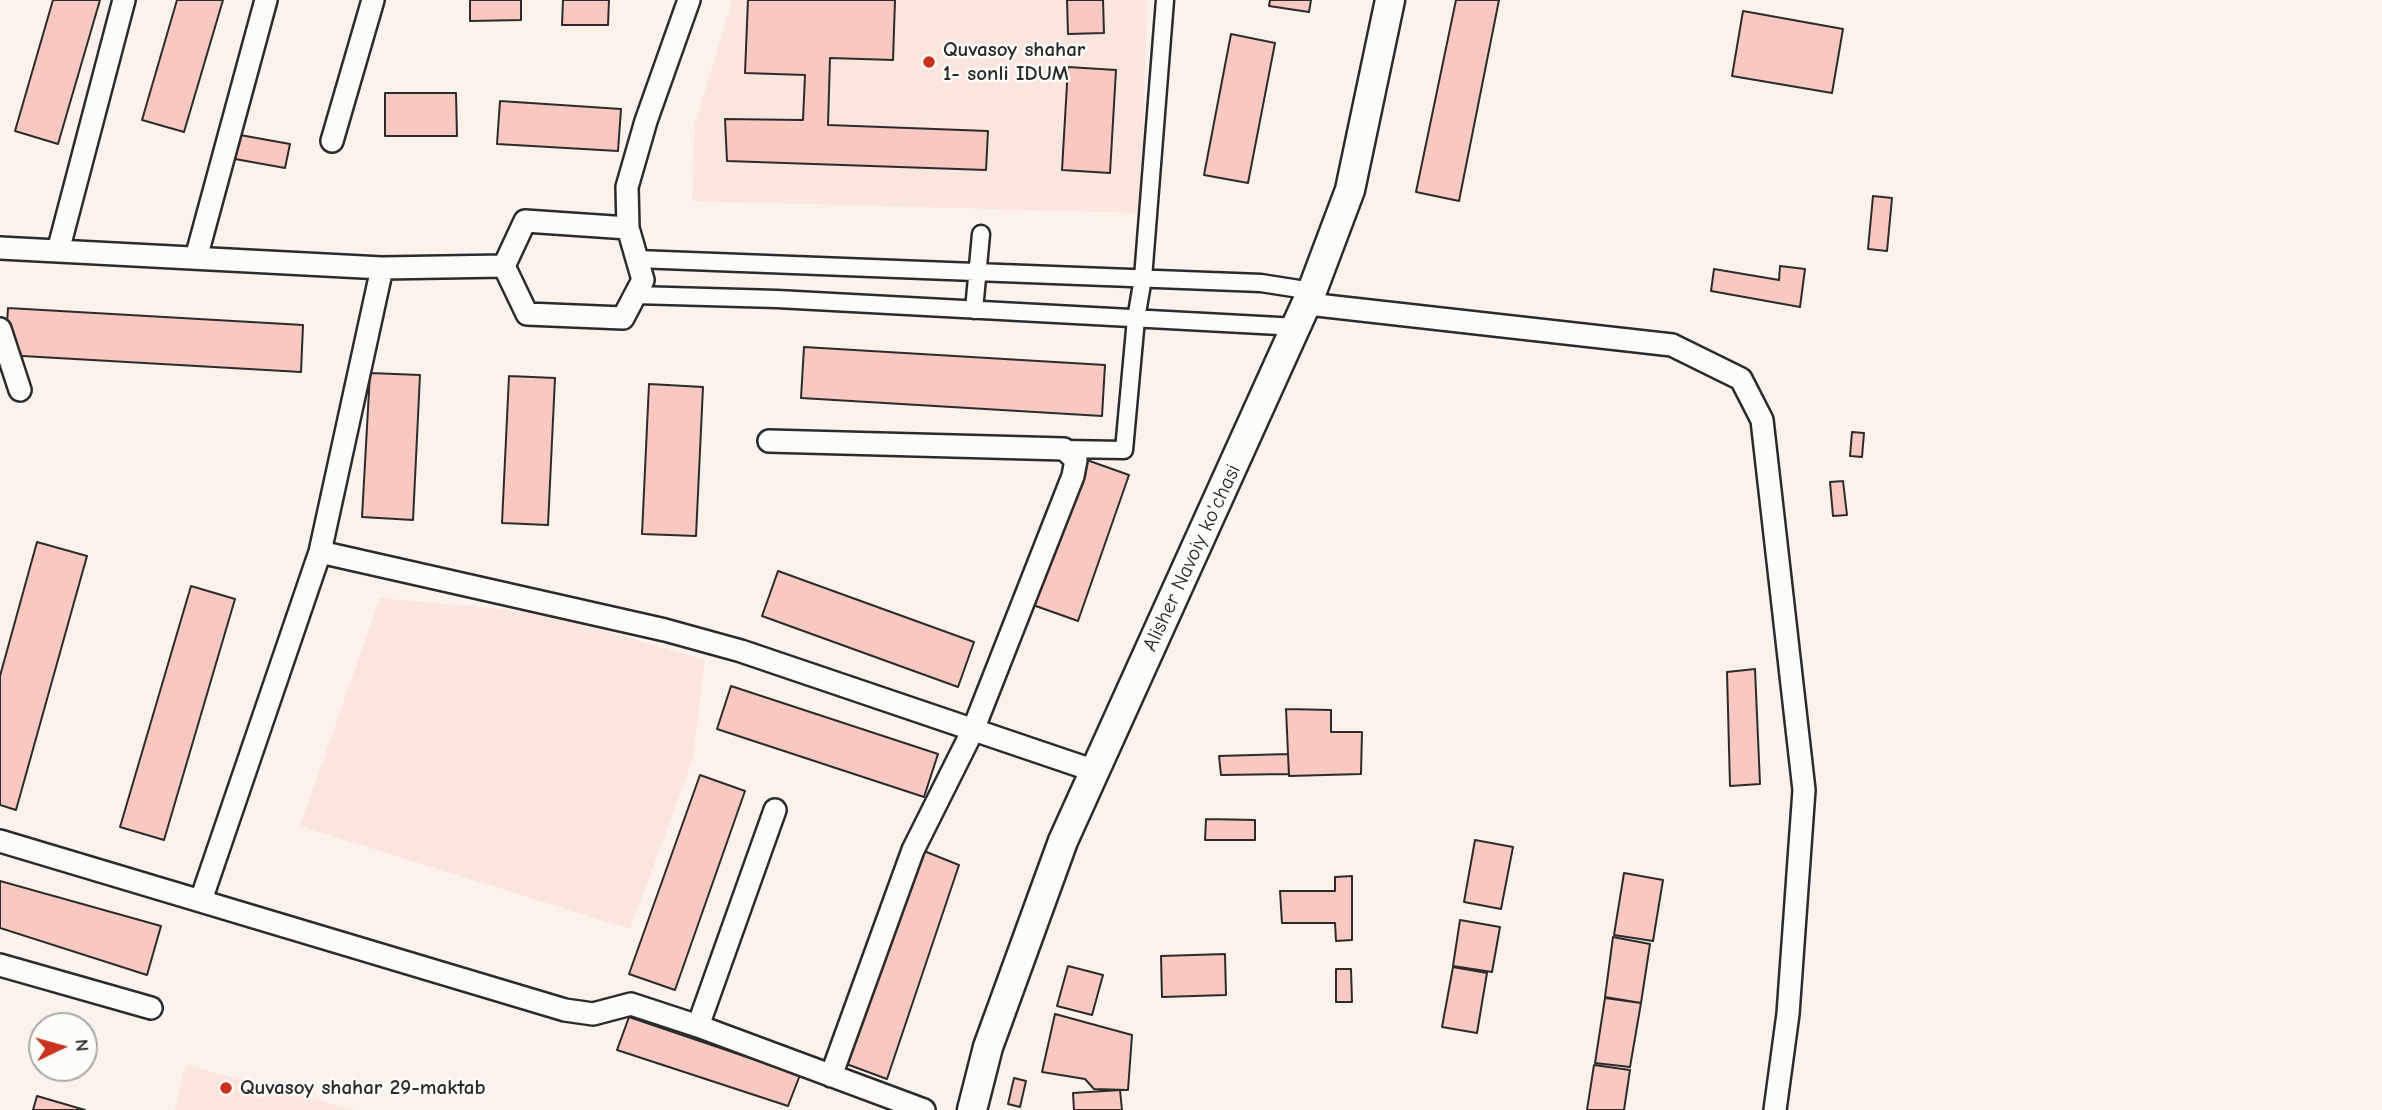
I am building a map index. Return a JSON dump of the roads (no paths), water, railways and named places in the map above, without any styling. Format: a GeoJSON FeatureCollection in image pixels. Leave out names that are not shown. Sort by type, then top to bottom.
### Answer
{"type":"FeatureCollection","features":[{"type":"Feature","properties":{"kind":"street"},"geometry":{"type":"LineString","coordinates":[[58,251],[124,0]]}},
{"type":"Feature","properties":{"kind":"street"},"geometry":{"type":"LineString","coordinates":[[196,258],[266,0]]}},
{"type":"Feature","properties":{"kind":"street"},"geometry":{"type":"LineString","coordinates":[[332,141],[373,0]]}},
{"type":"Feature","properties":{"kind":"street"},"geometry":{"type":"LineString","coordinates":[[504,266],[527,314],[623,318],[643,281],[628,228],[627,187],[646,121],[690,0]]}},
{"type":"Feature","properties":{"kind":"street"},"geometry":{"type":"LineString","coordinates":[[769,441],[1124,450],[1136,319],[1143,278],[1165,0]]}},
{"type":"Feature","properties":{"kind":"street","name":"Alisher Navoiy ko'chasi"},"geometry":{"type":"LineString","coordinates":[[972,1110],[988,1047],[1063,841],[1306,308],[1350,190],[1390,0]]}},
{"type":"Feature","properties":{"kind":"street"},"geometry":{"type":"LineString","coordinates":[[504,266],[525,221],[628,228]]}},
{"type":"Feature","properties":{"kind":"street"},"geometry":{"type":"LineString","coordinates":[[974,310],[981,234]]}},
{"type":"Feature","properties":{"kind":"street"},"geometry":{"type":"LineString","coordinates":[[0,248],[382,268],[504,266]]}},
{"type":"Feature","properties":{"kind":"street"},"geometry":{"type":"LineString","coordinates":[[636,259],[1261,283],[1306,308]]}},
{"type":"Feature","properties":{"kind":"street"},"geometry":{"type":"LineString","coordinates":[[201,900],[320,552],[382,268]]}},
{"type":"Feature","properties":{"kind":"street"},"geometry":{"type":"LineString","coordinates":[[635,295],[777,299],[1136,319],[1306,308],[1672,345],[1741,379],[1762,420],[1804,790],[1788,1014],[1774,1110]]}},
{"type":"Feature","properties":{"kind":"street"},"geometry":{"type":"LineString","coordinates":[[0,329],[20,390]]}},
{"type":"Feature","properties":{"kind":"street"},"geometry":{"type":"LineString","coordinates":[[831,1076],[913,850],[972,730],[1073,476],[1076,460],[1064,449]]}},
{"type":"Feature","properties":{"kind":"street"},"geometry":{"type":"LineString","coordinates":[[320,552],[665,630],[747,653],[1095,771]]}},
{"type":"Feature","properties":{"kind":"street"},"geometry":{"type":"LineString","coordinates":[[698,1026],[775,810]]}},
{"type":"Feature","properties":{"kind":"street"},"geometry":{"type":"LineString","coordinates":[[0,841],[565,1010],[593,1014],[631,1004],[698,1026],[924,1110]]}},
{"type":"Feature","properties":{"kind":"street"},"geometry":{"type":"LineString","coordinates":[[0,965],[151,1009]]}},
{"type":"Feature","properties":{"kind":"place","name":"Quvasoy shahar 1- sonli IDUM"},"geometry":{"type":"Point","coordinates":[929,62]}},
{"type":"Feature","properties":{"kind":"place","name":"Quvasoy shahar 29-maktab"},"geometry":{"type":"Point","coordinates":[226,1088]}}]}
